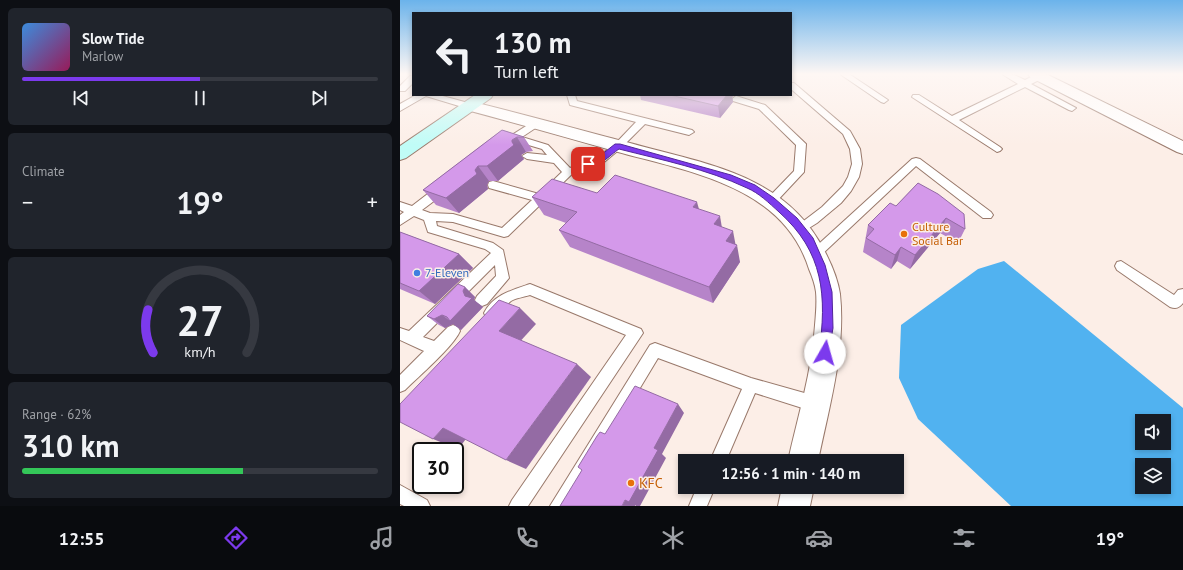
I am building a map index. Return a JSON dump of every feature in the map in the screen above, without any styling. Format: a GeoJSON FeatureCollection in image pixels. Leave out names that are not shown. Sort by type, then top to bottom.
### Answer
{"type":"FeatureCollection","features":[{"type":"Feature","properties":{"kind":"main road"},"geometry":{"type":"LineString","coordinates":[[400,154],[477,100]]}},
{"type":"Feature","properties":{"kind":"street"},"geometry":{"type":"LineString","coordinates":[[1077,98],[1181,144]]}},
{"type":"Feature","properties":{"kind":"street"},"geometry":{"type":"LineString","coordinates":[[477,100],[537,123],[728,177],[752,187],[771,200],[794,221],[808,238],[820,265],[828,292],[828,328],[823,366],[804,454]]}},
{"type":"Feature","properties":{"kind":"street"},"geometry":{"type":"LineString","coordinates":[[794,506],[797,494]]}},
{"type":"Feature","properties":{"kind":"lane"},"geometry":{"type":"LineString","coordinates":[[400,108],[418,98]]}},
{"type":"Feature","properties":{"kind":"lane"},"geometry":{"type":"LineString","coordinates":[[454,98],[477,100]]}},
{"type":"Feature","properties":{"kind":"lane"},"geometry":{"type":"LineString","coordinates":[[572,98],[573,103],[689,132]]}},
{"type":"Feature","properties":{"kind":"lane"},"geometry":{"type":"LineString","coordinates":[[801,229],[837,202],[854,179],[857,160],[853,143],[847,133],[806,98]]}},
{"type":"Feature","properties":{"kind":"lane"},"geometry":{"type":"LineString","coordinates":[[880,98],[884,100]]}},
{"type":"Feature","properties":{"kind":"lane"},"geometry":{"type":"LineString","coordinates":[[917,98],[997,149]]}},
{"type":"Feature","properties":{"kind":"lane"},"geometry":{"type":"LineString","coordinates":[[952,120],[995,98]]}},
{"type":"Feature","properties":{"kind":"lane"},"geometry":{"type":"LineString","coordinates":[[1058,98],[1072,108]]}},
{"type":"Feature","properties":{"kind":"lane"},"geometry":{"type":"LineString","coordinates":[[736,99],[762,107],[801,144],[799,172],[771,200]]}},
{"type":"Feature","properties":{"kind":"lane"},"geometry":{"type":"LineString","coordinates":[[400,206],[414,210],[429,217],[453,218],[504,233],[568,172],[598,161],[618,146],[643,120]]}},
{"type":"Feature","properties":{"kind":"lane"},"geometry":{"type":"LineString","coordinates":[[502,149],[513,137],[537,123]]}},
{"type":"Feature","properties":{"kind":"lane"},"geometry":{"type":"LineString","coordinates":[[513,137],[545,147],[568,172]]}},
{"type":"Feature","properties":{"kind":"lane"},"geometry":{"type":"LineString","coordinates":[[527,156],[558,160]]}},
{"type":"Feature","properties":{"kind":"lane"},"geometry":{"type":"LineString","coordinates":[[815,254],[916,161],[987,215]]}},
{"type":"Feature","properties":{"kind":"lane"},"geometry":{"type":"LineString","coordinates":[[400,221],[450,184]]}},
{"type":"Feature","properties":{"kind":"lane"},"geometry":{"type":"LineString","coordinates":[[493,185],[540,198]]}},
{"type":"Feature","properties":{"kind":"lane"},"geometry":{"type":"LineString","coordinates":[[429,217],[432,229],[489,246],[499,253],[503,278],[482,300]]}},
{"type":"Feature","properties":{"kind":"lane"},"geometry":{"type":"LineString","coordinates":[[436,349],[403,336],[499,253]]}},
{"type":"Feature","properties":{"kind":"lane"},"geometry":{"type":"LineString","coordinates":[[1121,266],[1180,302]]}},
{"type":"Feature","properties":{"kind":"lane"},"geometry":{"type":"LineString","coordinates":[[480,325],[507,297],[530,289],[636,333],[518,506]]}},
{"type":"Feature","properties":{"kind":"lane"},"geometry":{"type":"LineString","coordinates":[[400,385],[453,331]]}},
{"type":"Feature","properties":{"kind":"lane"},"geometry":{"type":"LineString","coordinates":[[559,506],[655,350],[751,385],[815,404]]}},
{"type":"Feature","properties":{"kind":"lane"},"geometry":{"type":"LineString","coordinates":[[721,454],[751,385]]}},
{"type":"Feature","properties":{"kind":"lane"},"geometry":{"type":"LineString","coordinates":[[400,494],[421,506]]}},
{"type":"Feature","properties":{"kind":"lane"},"geometry":{"type":"LineString","coordinates":[[698,506],[703,494]]}},
{"type":"Feature","properties":{"kind":"water"},"geometry":{"type":"Polygon","coordinates":[[[1004,261],[1183,408],[1183,506],[1011,506],[918,419],[899,378],[901,325],[978,269],[1004,261]]]}},
{"type":"Feature","properties":{"kind":"building"},"geometry":{"type":"Polygon","coordinates":[[[681,98],[725,98],[718,106],[681,98]]]}},
{"type":"Feature","properties":{"kind":"building"},"geometry":{"type":"Polygon","coordinates":[[[502,130],[524,137],[517,137],[512,140],[514,145],[487,166],[478,166],[475,170],[477,174],[446,198],[423,190],[502,130]]]}},
{"type":"Feature","properties":{"kind":"building"},"geometry":{"type":"Polygon","coordinates":[[[615,175],[697,202],[693,207],[720,216],[714,224],[733,231],[726,241],[737,245],[709,287],[559,230],[577,212],[532,197],[552,179],[597,193],[615,175]]]}},
{"type":"Feature","properties":{"kind":"building","name":"Culture Social Bar"},"geometry":{"type":"Polygon","coordinates":[[[918,183],[938,194],[964,214],[965,229],[946,218],[915,255],[901,247],[895,255],[866,238],[874,229],[868,225],[890,203],[896,206],[918,183]]]}},
{"type":"Feature","properties":{"kind":"building"},"geometry":{"type":"Polygon","coordinates":[[[400,232],[459,254],[419,291],[400,283],[400,232]]]}},
{"type":"Feature","properties":{"kind":"building"},"geometry":{"type":"Polygon","coordinates":[[[458,284],[465,287],[463,291],[465,296],[472,298],[450,321],[447,317],[442,315],[434,319],[427,316],[458,284]]]}},
{"type":"Feature","properties":{"kind":"building"},"geometry":{"type":"Polygon","coordinates":[[[499,300],[520,308],[499,331],[577,364],[506,460],[443,428],[433,439],[400,422],[400,404],[499,300]]]}},
{"type":"Feature","properties":{"kind":"building"},"geometry":{"type":"Polygon","coordinates":[[[635,386],[678,404],[654,448],[658,450],[629,502],[625,500],[622,506],[560,506],[582,470],[578,467],[597,436],[600,432],[605,434],[635,386]]]}},
{"type":"Feature","properties":{"kind":"place","name":"Culture Social Bar"},"geometry":{"type":"Point","coordinates":[904,234]}},
{"type":"Feature","properties":{"kind":"place","name":"7-Eleven"},"geometry":{"type":"Point","coordinates":[417,273]}},
{"type":"Feature","properties":{"kind":"place","name":"KFC"},"geometry":{"type":"Point","coordinates":[631,483]}},
{"type":"Feature","properties":{"kind":"route"},"geometry":{"type":"LineString","coordinates":[[588,164],[598,161],[618,146],[728,177],[752,187],[771,200],[794,221],[808,238],[820,265],[828,292],[828,328],[825,353]]}}]}
